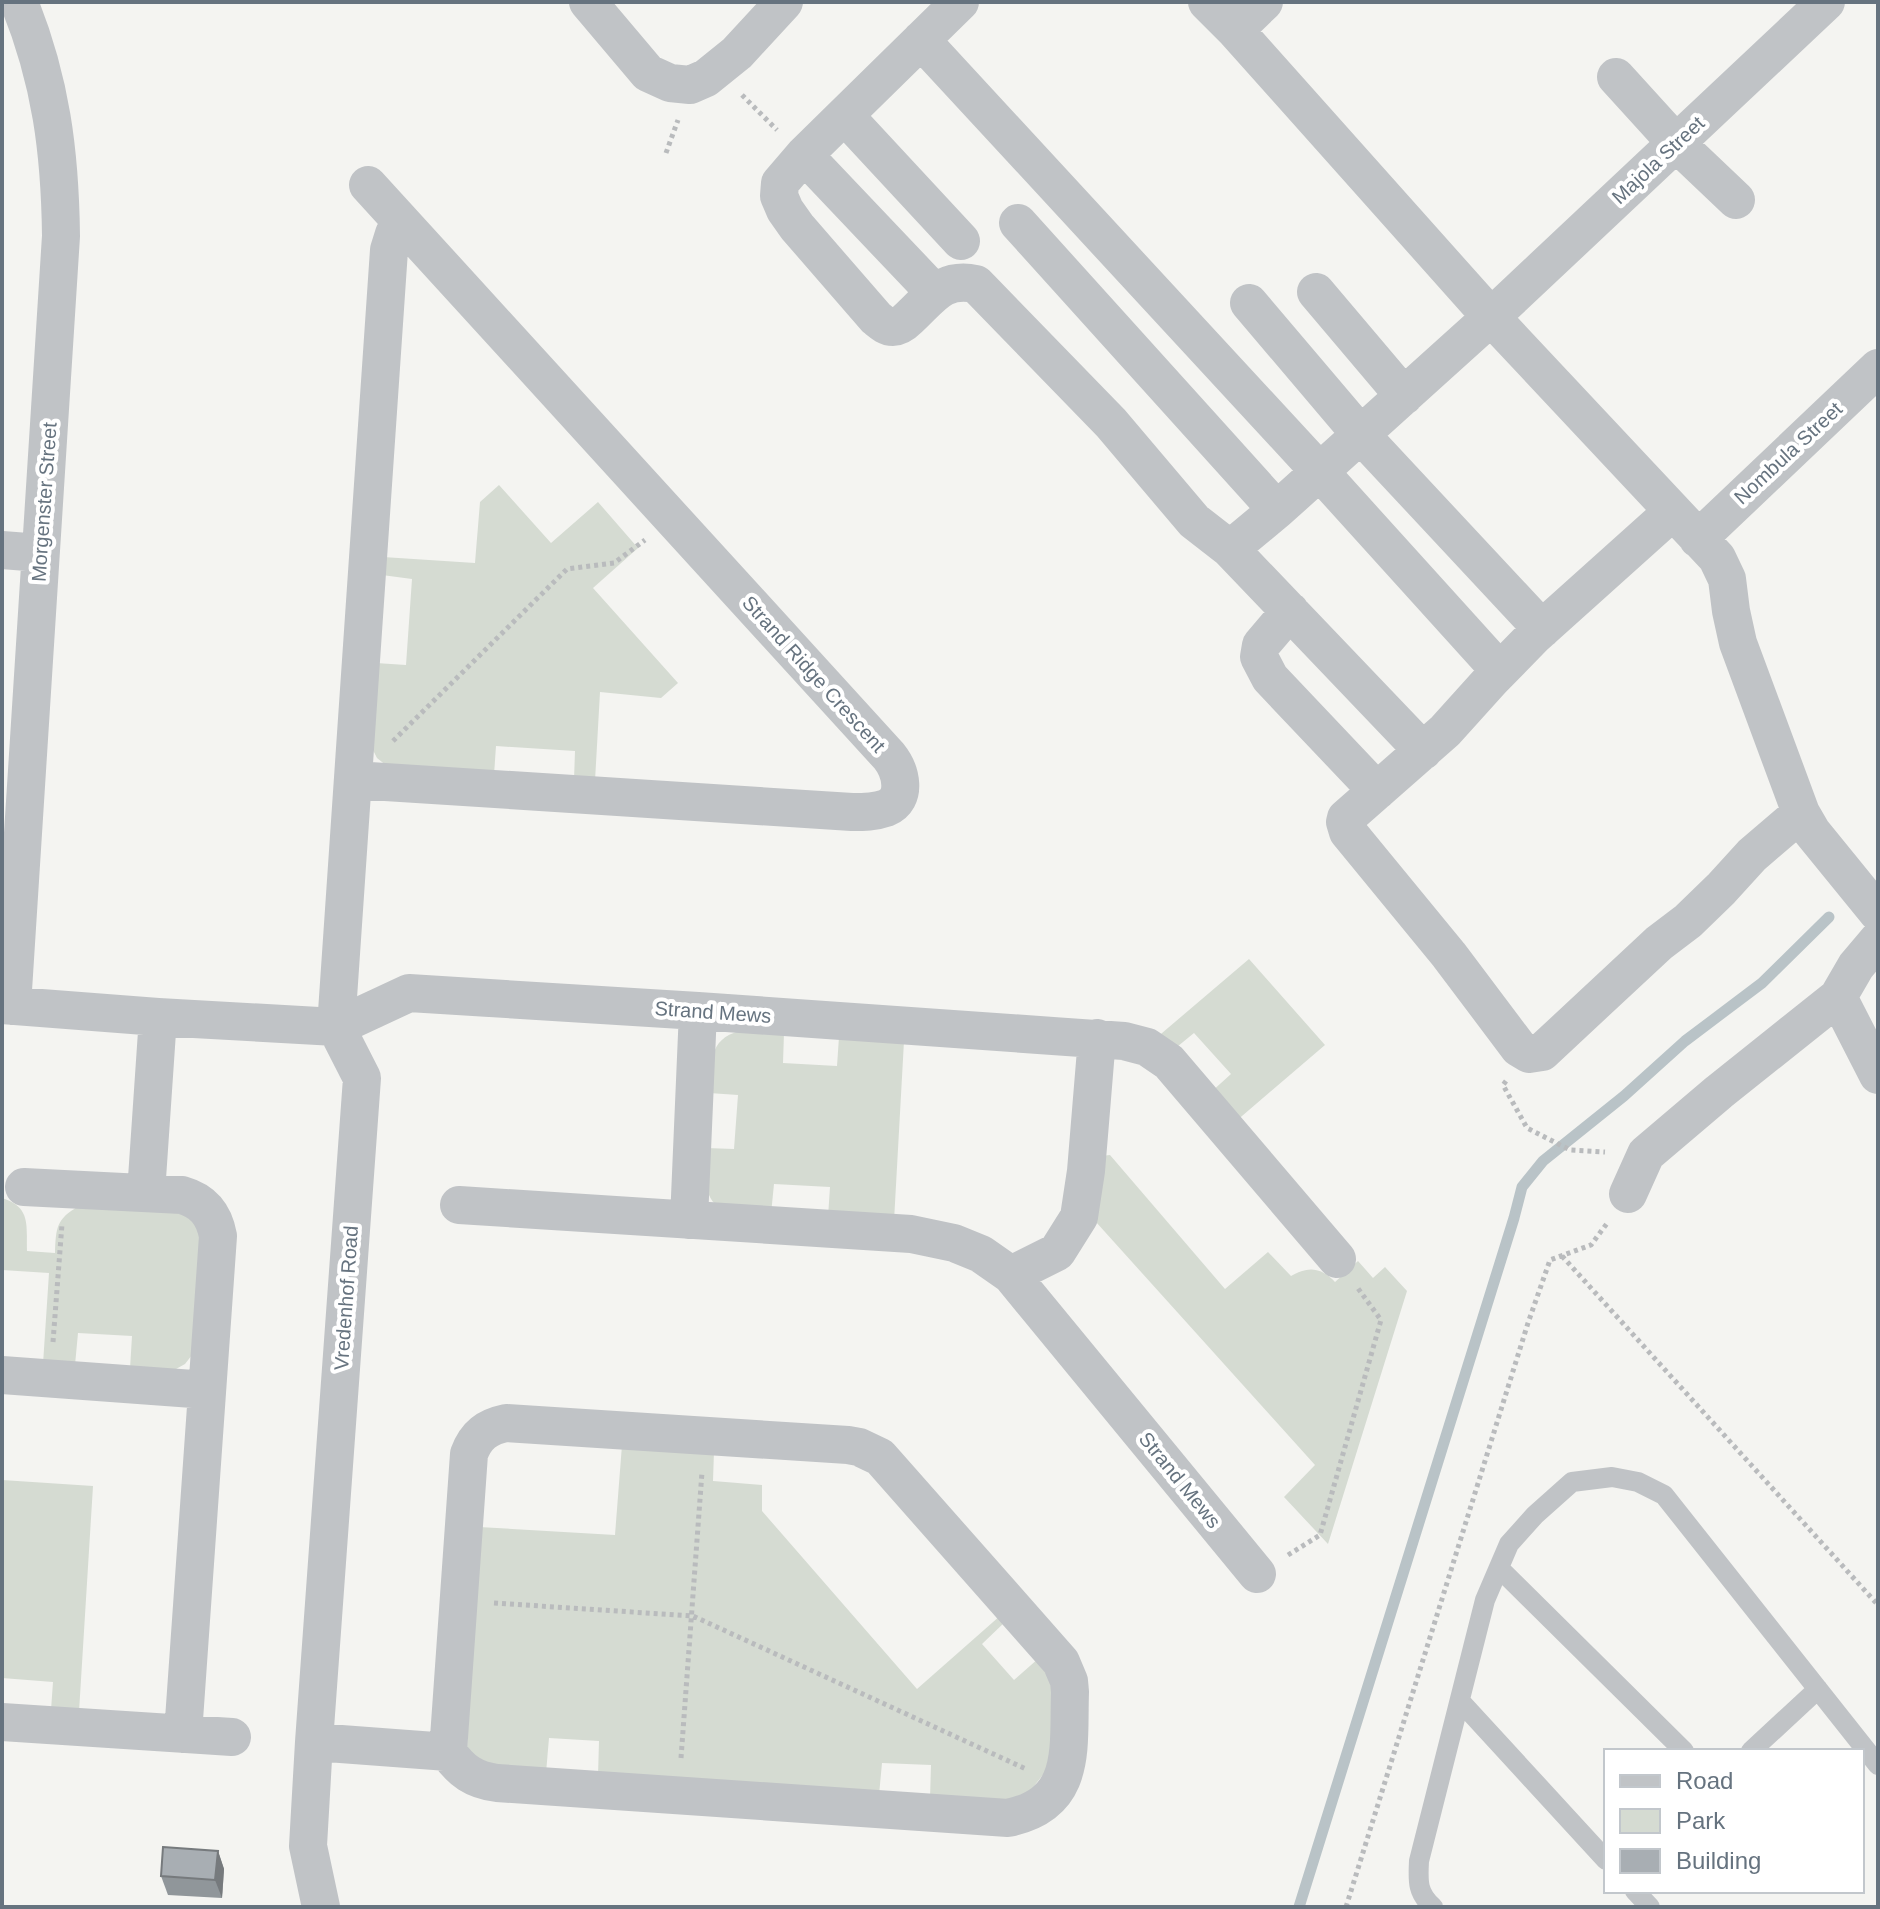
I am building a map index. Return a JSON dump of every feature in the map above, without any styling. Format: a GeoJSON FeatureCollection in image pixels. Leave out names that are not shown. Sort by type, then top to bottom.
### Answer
{"type":"FeatureCollection","features":[{"type":"Feature","properties":{"kind":"street","name":"Morgenster Street"},"geometry":{"type":"LineString","coordinates":[[7,1006],[61,236],[55,131],[45,78],[19,2]]}},
{"type":"Feature","properties":{"kind":"street"},"geometry":{"type":"LineString","coordinates":[[588,2],[648,73],[670,83],[690,85],[706,78],[737,53],[764,9]]}},
{"type":"Feature","properties":{"kind":"street"},"geometry":{"type":"LineString","coordinates":[[960,2],[804,155],[780,183],[779,196],[785,210],[887,327],[906,322],[946,285],[963,281],[976,284],[1111,423],[1194,521],[1230,549],[1423,751]]}},
{"type":"Feature","properties":{"kind":"street"},"geometry":{"type":"LineString","coordinates":[[1207,2],[1491,317],[1717,558],[1727,579],[1738,643],[1801,813],[1812,832],[1878,913]]}},
{"type":"Feature","properties":{"kind":"street"},"geometry":{"type":"LineString","coordinates":[[1235,30],[1264,2]]}},
{"type":"Feature","properties":{"kind":"street","name":"Majola Street"},"geometry":{"type":"LineString","coordinates":[[1230,549],[1491,317],[1826,2]]}},
{"type":"Feature","properties":{"kind":"street"},"geometry":{"type":"LineString","coordinates":[[921,40],[1500,671]]}},
{"type":"Feature","properties":{"kind":"street"},"geometry":{"type":"LineString","coordinates":[[1616,77],[1676,143],[1736,200]]}},
{"type":"Feature","properties":{"kind":"street"},"geometry":{"type":"LineString","coordinates":[[845,116],[961,241]]}},
{"type":"Feature","properties":{"kind":"street"},"geometry":{"type":"LineString","coordinates":[[804,155],[935,293]]}},
{"type":"Feature","properties":{"kind":"street","name":"Strand Ridge Crescent"},"geometry":{"type":"LineString","coordinates":[[354,780],[852,812],[887,808],[899,796],[901,788],[896,764],[368,185]]}},
{"type":"Feature","properties":{"kind":"street"},"geometry":{"type":"LineString","coordinates":[[1018,223],[1277,510]]}},
{"type":"Feature","properties":{"kind":"street"},"geometry":{"type":"LineString","coordinates":[[7,1006],[336,1027],[389,250],[394,234],[403,224]]}},
{"type":"Feature","properties":{"kind":"street"},"geometry":{"type":"LineString","coordinates":[[1316,292],[1404,396]]}},
{"type":"Feature","properties":{"kind":"street"},"geometry":{"type":"LineString","coordinates":[[1249,303],[1361,435],[1542,629]]}},
{"type":"Feature","properties":{"kind":"street","name":"Nombula Street"},"geometry":{"type":"LineString","coordinates":[[1698,539],[1878,368]]}},
{"type":"Feature","properties":{"kind":"street"},"geometry":{"type":"LineString","coordinates":[[1672,512],[1542,629],[1445,731],[1346,818],[1348,832],[1449,955],[1519,1048],[1529,1054],[1542,1052],[1659,943],[1688,921],[1752,855],[1801,813]]}},
{"type":"Feature","properties":{"kind":"street"},"geometry":{"type":"LineString","coordinates":[[2,550],[40,553]]}},
{"type":"Feature","properties":{"kind":"street"},"geometry":{"type":"LineString","coordinates":[[1290,611],[1261,645],[1259,657],[1270,678],[1377,791]]}},
{"type":"Feature","properties":{"kind":"street"},"geometry":{"type":"LineString","coordinates":[[1628,1194],[1646,1154],[1838,997],[1856,966],[1878,940]]}},
{"type":"Feature","properties":{"kind":"street","name":"Strand Mews"},"geometry":{"type":"LineString","coordinates":[[336,1027],[409,993],[1124,1041],[1147,1047],[1169,1062],[1337,1259]]}},
{"type":"Feature","properties":{"kind":"street"},"geometry":{"type":"LineString","coordinates":[[1838,997],[1878,1075]]}},
{"type":"Feature","properties":{"kind":"street"},"geometry":{"type":"LineString","coordinates":[[689,1220],[698,1011]]}},
{"type":"Feature","properties":{"kind":"street"},"geometry":{"type":"LineString","coordinates":[[146,1193],[158,1017]]}},
{"type":"Feature","properties":{"kind":"street","name":"Vredenhof Road"},"geometry":{"type":"LineString","coordinates":[[321,1907],[308,1846],[362,1078],[336,1027]]}},
{"type":"Feature","properties":{"kind":"street"},"geometry":{"type":"LineString","coordinates":[[1011,1275],[1057,1252],[1079,1217],[1097,1038]]}},
{"type":"Feature","properties":{"kind":"street"},"geometry":{"type":"LineString","coordinates":[[24,1187],[182,1195],[201,1203],[216,1223],[218,1236],[183,1734]]}},
{"type":"Feature","properties":{"kind":"street","name":"Strand Mews"},"geometry":{"type":"LineString","coordinates":[[459,1205],[911,1234],[954,1243],[981,1254],[1011,1275],[1257,1574]]}},
{"type":"Feature","properties":{"kind":"street"},"geometry":{"type":"LineString","coordinates":[[2,1375],[207,1390]]}},
{"type":"Feature","properties":{"kind":"street"},"geometry":{"type":"LineString","coordinates":[[506,1423],[705,1435],[848,1445],[870,1451],[888,1464],[1061,1662],[1070,1692],[1065,1771],[1060,1784],[1039,1808],[1008,1818],[483,1781],[458,1766],[448,1752],[459,1600],[469,1454],[483,1431],[494,1426],[506,1423]]}},
{"type":"Feature","properties":{"kind":"street"},"geometry":{"type":"LineString","coordinates":[[2,1722],[232,1737]]}},
{"type":"Feature","properties":{"kind":"street"},"geometry":{"type":"LineString","coordinates":[[314,1742],[448,1752]]}},
{"type":"Feature","properties":{"kind":"lane"},"geometry":{"type":"LineString","coordinates":[[1433,1907],[1418,1887],[1419,1861],[1485,1600],[1509,1544],[1535,1515],[1572,1482],[1612,1477],[1638,1482],[1664,1495],[1878,1765]]}},
{"type":"Feature","properties":{"kind":"lane"},"geometry":{"type":"LineString","coordinates":[[1499,1568],[1682,1749]]}},
{"type":"Feature","properties":{"kind":"lane"},"geometry":{"type":"LineString","coordinates":[[1753,1749],[1818,1689]]}},
{"type":"Feature","properties":{"kind":"lane"},"geometry":{"type":"LineString","coordinates":[[1460,1701],[1604,1858]]}},
{"type":"Feature","properties":{"kind":"path"},"geometry":{"type":"LineString","coordinates":[[706,78],[739,90],[759,114],[804,155]]}},
{"type":"Feature","properties":{"kind":"path"},"geometry":{"type":"LineString","coordinates":[[354,780],[567,569],[614,563],[648,537],[663,509]]}},
{"type":"Feature","properties":{"kind":"path"},"geometry":{"type":"LineString","coordinates":[[1529,1054],[1503,1085],[1527,1128],[1570,1150],[1646,1154]]}},
{"type":"Feature","properties":{"kind":"path"},"geometry":{"type":"LineString","coordinates":[[51,1379],[66,1189]]}},
{"type":"Feature","properties":{"kind":"path"},"geometry":{"type":"LineString","coordinates":[[1346,1907],[1550,1260],[1591,1245],[1600,1233]]}},
{"type":"Feature","properties":{"kind":"path"},"geometry":{"type":"LineString","coordinates":[[1562,1256],[1878,1605]]}},
{"type":"Feature","properties":{"kind":"path"},"geometry":{"type":"LineString","coordinates":[[1257,1574],[1320,1535],[1381,1320],[1337,1259]]}},
{"type":"Feature","properties":{"kind":"path"},"geometry":{"type":"LineString","coordinates":[[678,1796],[705,1435]]}},
{"type":"Feature","properties":{"kind":"path"},"geometry":{"type":"LineString","coordinates":[[459,1600],[693,1616],[1060,1784]]}},
{"type":"Feature","properties":{"kind":"green space"},"geometry":{"type":"Polygon","coordinates":[[[499,485],[551,543],[598,502],[638,548],[593,588],[678,683],[661,698],[600,692],[595,781],[574,780],[575,751],[496,746],[494,775],[387,766],[377,758],[372,748],[376,663],[406,665],[412,579],[382,575],[383,557],[475,563],[480,502],[499,485]]]}},
{"type":"Feature","properties":{"kind":"green space"},"geometry":{"type":"Polygon","coordinates":[[[1249,959],[1325,1045],[1235,1122],[1210,1093],[1231,1074],[1194,1033],[1172,1051],[1155,1039],[1249,959]]]}},
{"type":"Feature","properties":{"kind":"green space"},"geometry":{"type":"Polygon","coordinates":[[[740,1031],[784,1033],[783,1063],[837,1066],[839,1037],[904,1041],[894,1221],[828,1217],[830,1187],[774,1184],[771,1214],[716,1205],[711,1199],[706,1186],[706,1148],[734,1149],[738,1095],[709,1093],[711,1063],[722,1040],[740,1031]]]}},
{"type":"Feature","properties":{"kind":"green space"},"geometry":{"type":"Polygon","coordinates":[[[1110,1155],[1225,1289],[1268,1252],[1291,1276],[1314,1270],[1325,1273],[1335,1282],[1358,1261],[1373,1278],[1385,1267],[1407,1291],[1328,1544],[1284,1497],[1315,1465],[1096,1222],[1101,1156],[1110,1155]]]}},
{"type":"Feature","properties":{"kind":"green space"},"geometry":{"type":"Polygon","coordinates":[[[2,1198],[23,1212],[27,1226],[27,1251],[55,1253],[59,1225],[66,1215],[79,1206],[182,1210],[202,1227],[192,1355],[185,1364],[176,1369],[130,1369],[132,1336],[78,1333],[75,1365],[43,1364],[49,1273],[2,1270],[2,1198]]]}},
{"type":"Feature","properties":{"kind":"green space"},"geometry":{"type":"Polygon","coordinates":[[[622,1445],[714,1451],[713,1481],[762,1485],[762,1511],[917,1689],[1001,1615],[1006,1621],[982,1644],[1014,1680],[1039,1658],[1055,1681],[1053,1762],[1023,1800],[930,1799],[931,1765],[882,1763],[879,1795],[598,1776],[599,1741],[549,1738],[546,1773],[484,1766],[467,1748],[479,1527],[615,1535],[622,1445]]]}},
{"type":"Feature","properties":{"kind":"green space"},"geometry":{"type":"Polygon","coordinates":[[[2,1480],[93,1486],[79,1712],[51,1710],[53,1682],[2,1678],[2,1480]]]}},
{"type":"Feature","properties":{"kind":"building"},"geometry":{"type":"Polygon","coordinates":[[[163,1847],[218,1851],[215,1880],[161,1876],[163,1847]]]}},
{"type":"Feature","properties":{"kind":"waterway"},"geometry":{"type":"LineString","coordinates":[[1299,1907],[1522,1187],[1543,1161],[1624,1096],[1685,1041],[1762,983],[1829,917]]}}]}
